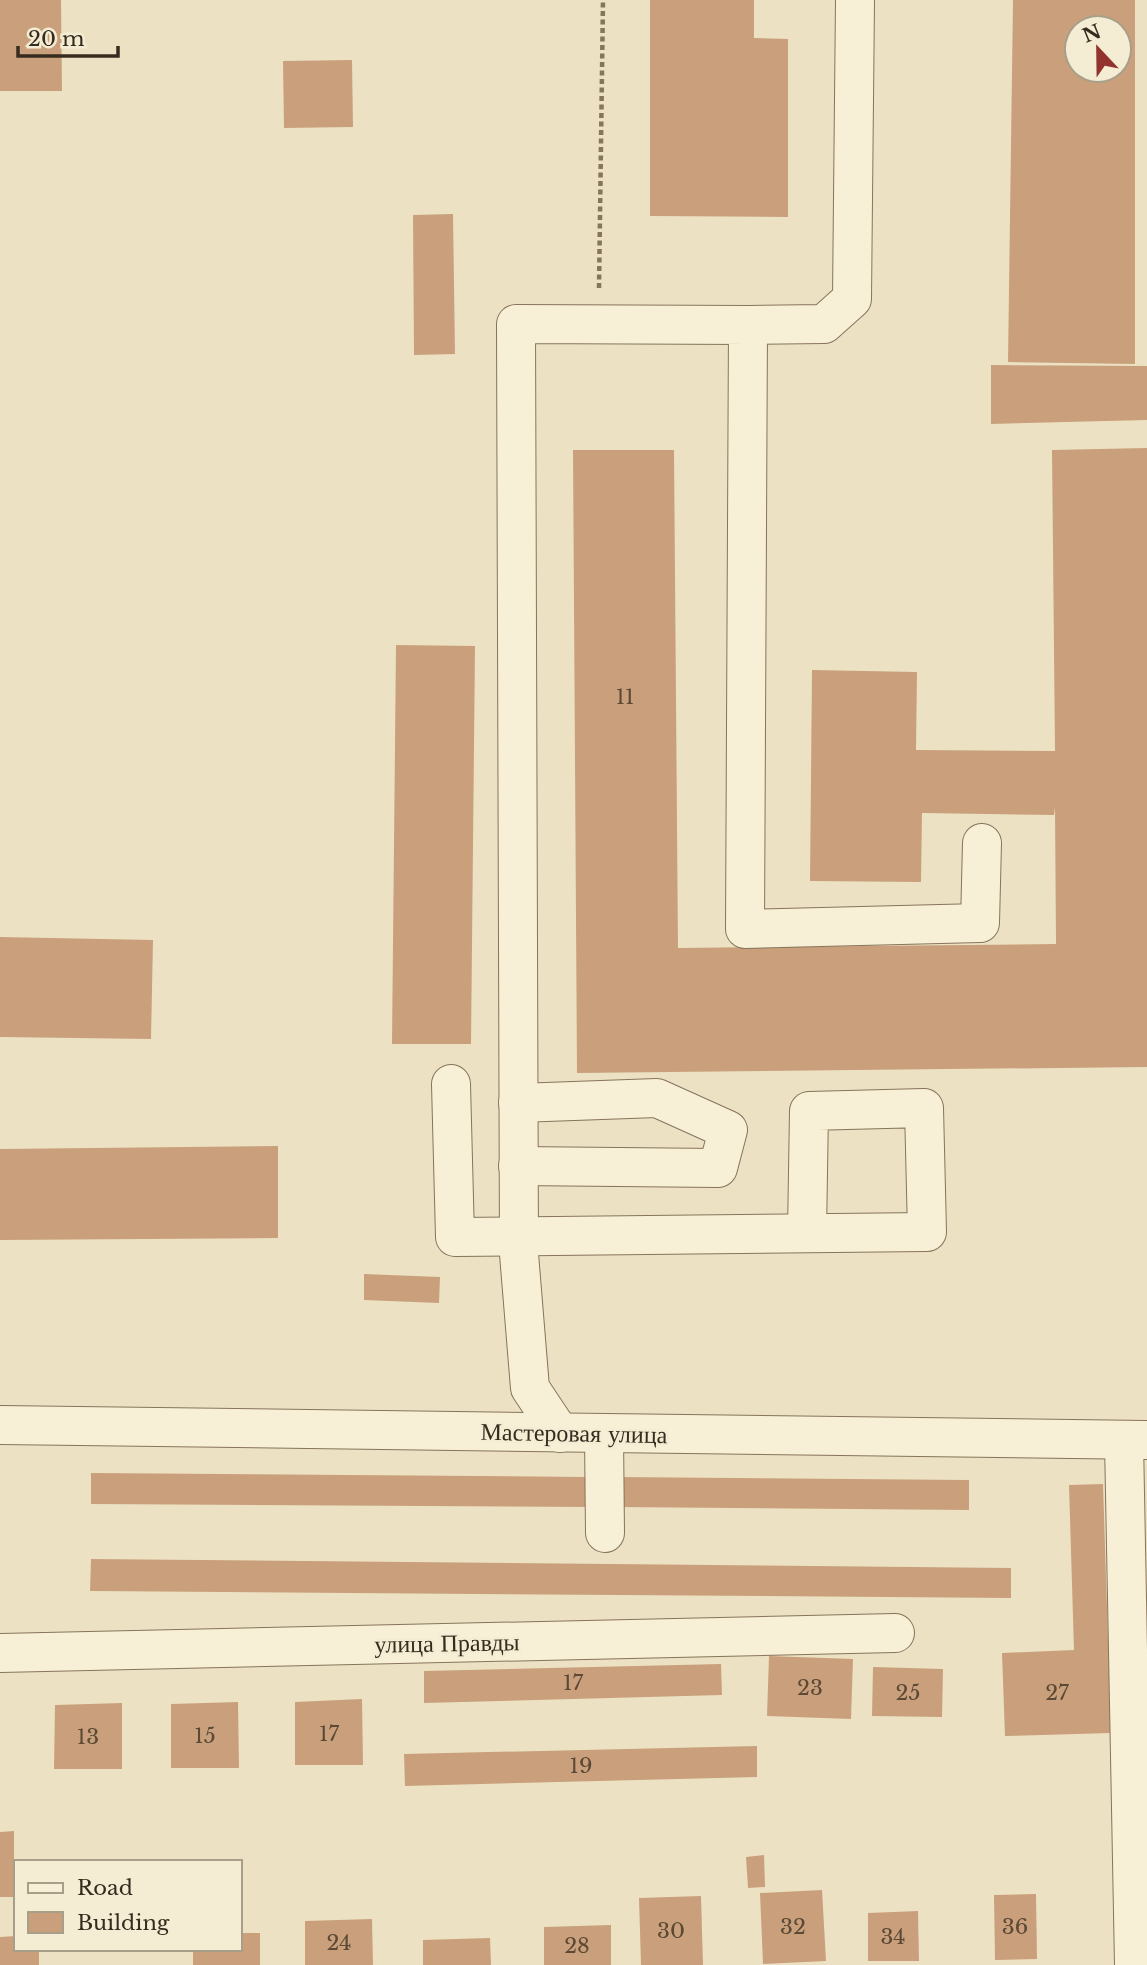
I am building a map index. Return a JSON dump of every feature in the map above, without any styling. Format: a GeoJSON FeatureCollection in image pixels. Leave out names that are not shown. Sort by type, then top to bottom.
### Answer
{"type":"FeatureCollection","features":[{"type":"Feature","properties":{"kind":"street"},"geometry":{"type":"LineString","coordinates":[[560,1433],[530,1388],[519,1237],[516,324],[824,324],[852,299],[855,0]]}},
{"type":"Feature","properties":{"kind":"street"},"geometry":{"type":"LineString","coordinates":[[748,325],[745,929],[980,923],[982,843]]}},
{"type":"Feature","properties":{"kind":"street"},"geometry":{"type":"LineString","coordinates":[[451,1084],[455,1237],[807,1233]]}},
{"type":"Feature","properties":{"kind":"street"},"geometry":{"type":"LineString","coordinates":[[518,1103],[657,1098],[728,1130],[718,1168],[518,1166]]}},
{"type":"Feature","properties":{"kind":"street","name":"Мастеровая улица"},"geometry":{"type":"LineString","coordinates":[[0,1425],[1135,1440]]}},
{"type":"Feature","properties":{"kind":"street"},"geometry":{"type":"LineString","coordinates":[[604,1433],[604,1533]]}},
{"type":"Feature","properties":{"kind":"street"},"geometry":{"type":"LineString","coordinates":[[1134,1965],[1137,1626],[1135,1440]]}},
{"type":"Feature","properties":{"kind":"street","name":"улица Правды"},"geometry":{"type":"LineString","coordinates":[[0,1653],[895,1633]]}},
{"type":"Feature","properties":{"kind":"path"},"geometry":{"type":"LineString","coordinates":[[599,324],[603,0]]}},
{"type":"Feature","properties":{"kind":"building"},"geometry":{"type":"Polygon","coordinates":[[[0,0],[61,0],[62,91],[0,91],[0,0]]]}},
{"type":"Feature","properties":{"kind":"building"},"geometry":{"type":"Polygon","coordinates":[[[650,0],[754,0],[754,38],[788,39],[788,217],[650,216],[650,0]]]}},
{"type":"Feature","properties":{"kind":"building"},"geometry":{"type":"Polygon","coordinates":[[[1013,0],[1135,0],[1135,364],[1008,362],[1013,0]]]}},
{"type":"Feature","properties":{"kind":"building"},"geometry":{"type":"Polygon","coordinates":[[[352,60],[353,127],[284,128],[283,61],[352,60]]]}},
{"type":"Feature","properties":{"kind":"building"},"geometry":{"type":"Polygon","coordinates":[[[453,214],[455,354],[414,355],[413,215],[453,214]]]}},
{"type":"Feature","properties":{"kind":"building"},"geometry":{"type":"Polygon","coordinates":[[[991,365],[1147,366],[1147,420],[991,424],[991,365]]]}},
{"type":"Feature","properties":{"kind":"building"},"geometry":{"type":"Polygon","coordinates":[[[1147,448],[1147,1067],[577,1073],[573,450],[674,450],[678,948],[1056,944],[1055,807],[1054,815],[922,813],[921,882],[810,881],[812,670],[917,672],[916,750],[1055,751],[1052,450],[1147,448]]]}},
{"type":"Feature","properties":{"kind":"building"},"geometry":{"type":"Polygon","coordinates":[[[396,645],[475,646],[471,1044],[392,1044],[396,645]]]}},
{"type":"Feature","properties":{"kind":"building"},"geometry":{"type":"Polygon","coordinates":[[[0,937],[153,940],[151,1039],[0,1037],[0,937]]]}},
{"type":"Feature","properties":{"kind":"building"},"geometry":{"type":"Polygon","coordinates":[[[278,1146],[278,1238],[0,1240],[0,1149],[278,1146]]]}},
{"type":"Feature","properties":{"kind":"building"},"geometry":{"type":"Polygon","coordinates":[[[364,1274],[440,1277],[439,1303],[364,1300],[364,1274]]]}},
{"type":"Feature","properties":{"kind":"building"},"geometry":{"type":"Polygon","coordinates":[[[91,1473],[588,1477],[588,1507],[91,1504],[91,1473]]]}},
{"type":"Feature","properties":{"kind":"building"},"geometry":{"type":"Polygon","coordinates":[[[616,1477],[969,1480],[969,1510],[615,1507],[616,1477]]]}},
{"type":"Feature","properties":{"kind":"building"},"geometry":{"type":"Polygon","coordinates":[[[1103,1484],[1111,1733],[1005,1736],[1002,1653],[1074,1650],[1069,1485],[1103,1484]]]}},
{"type":"Feature","properties":{"kind":"building"},"geometry":{"type":"Polygon","coordinates":[[[91,1559],[1011,1568],[1011,1598],[90,1591],[91,1559]]]}},
{"type":"Feature","properties":{"kind":"building"},"geometry":{"type":"Polygon","coordinates":[[[769,1656],[853,1659],[851,1719],[767,1716],[769,1656]]]}},
{"type":"Feature","properties":{"kind":"building"},"geometry":{"type":"Polygon","coordinates":[[[721,1664],[722,1695],[424,1703],[424,1671],[721,1664]]]}},
{"type":"Feature","properties":{"kind":"building"},"geometry":{"type":"Polygon","coordinates":[[[873,1667],[943,1669],[942,1717],[872,1716],[873,1667]]]}},
{"type":"Feature","properties":{"kind":"building"},"geometry":{"type":"Polygon","coordinates":[[[362,1699],[363,1765],[295,1765],[295,1702],[362,1699]]]}},
{"type":"Feature","properties":{"kind":"building"},"geometry":{"type":"Polygon","coordinates":[[[238,1702],[239,1768],[171,1768],[171,1704],[238,1702]]]}},
{"type":"Feature","properties":{"kind":"building"},"geometry":{"type":"Polygon","coordinates":[[[122,1703],[122,1769],[54,1769],[55,1705],[122,1703]]]}},
{"type":"Feature","properties":{"kind":"building"},"geometry":{"type":"Polygon","coordinates":[[[757,1746],[757,1777],[405,1786],[404,1754],[757,1746]]]}},
{"type":"Feature","properties":{"kind":"building"},"geometry":{"type":"Polygon","coordinates":[[[14,1831],[14,1897],[0,1897],[0,1832],[14,1831]]]}},
{"type":"Feature","properties":{"kind":"building"},"geometry":{"type":"Polygon","coordinates":[[[764,1855],[765,1887],[748,1888],[746,1857],[764,1855]]]}},
{"type":"Feature","properties":{"kind":"building"},"geometry":{"type":"Polygon","coordinates":[[[822,1890],[826,1961],[763,1964],[760,1893],[822,1890]]]}},
{"type":"Feature","properties":{"kind":"building"},"geometry":{"type":"Polygon","coordinates":[[[1036,1894],[1037,1959],[995,1960],[994,1895],[1036,1894]]]}},
{"type":"Feature","properties":{"kind":"building"},"geometry":{"type":"Polygon","coordinates":[[[701,1896],[703,1965],[641,1965],[639,1898],[701,1896]]]}},
{"type":"Feature","properties":{"kind":"building"},"geometry":{"type":"Polygon","coordinates":[[[918,1911],[919,1961],[868,1961],[868,1913],[918,1911]]]}},
{"type":"Feature","properties":{"kind":"building"},"geometry":{"type":"Polygon","coordinates":[[[372,1919],[373,1965],[305,1965],[305,1921],[372,1919]]]}},
{"type":"Feature","properties":{"kind":"building"},"geometry":{"type":"Polygon","coordinates":[[[611,1925],[611,1965],[544,1965],[544,1927],[611,1925]]]}},
{"type":"Feature","properties":{"kind":"building"},"geometry":{"type":"Polygon","coordinates":[[[242,1933],[260,1933],[260,1965],[193,1965],[193,1951],[242,1951],[242,1933]]]}},
{"type":"Feature","properties":{"kind":"building"},"geometry":{"type":"Polygon","coordinates":[[[14,1936],[14,1951],[39,1951],[39,1965],[0,1965],[0,1937],[14,1936]]]}},
{"type":"Feature","properties":{"kind":"building"},"geometry":{"type":"Polygon","coordinates":[[[490,1938],[491,1965],[423,1965],[423,1940],[490,1938]]]}}]}
